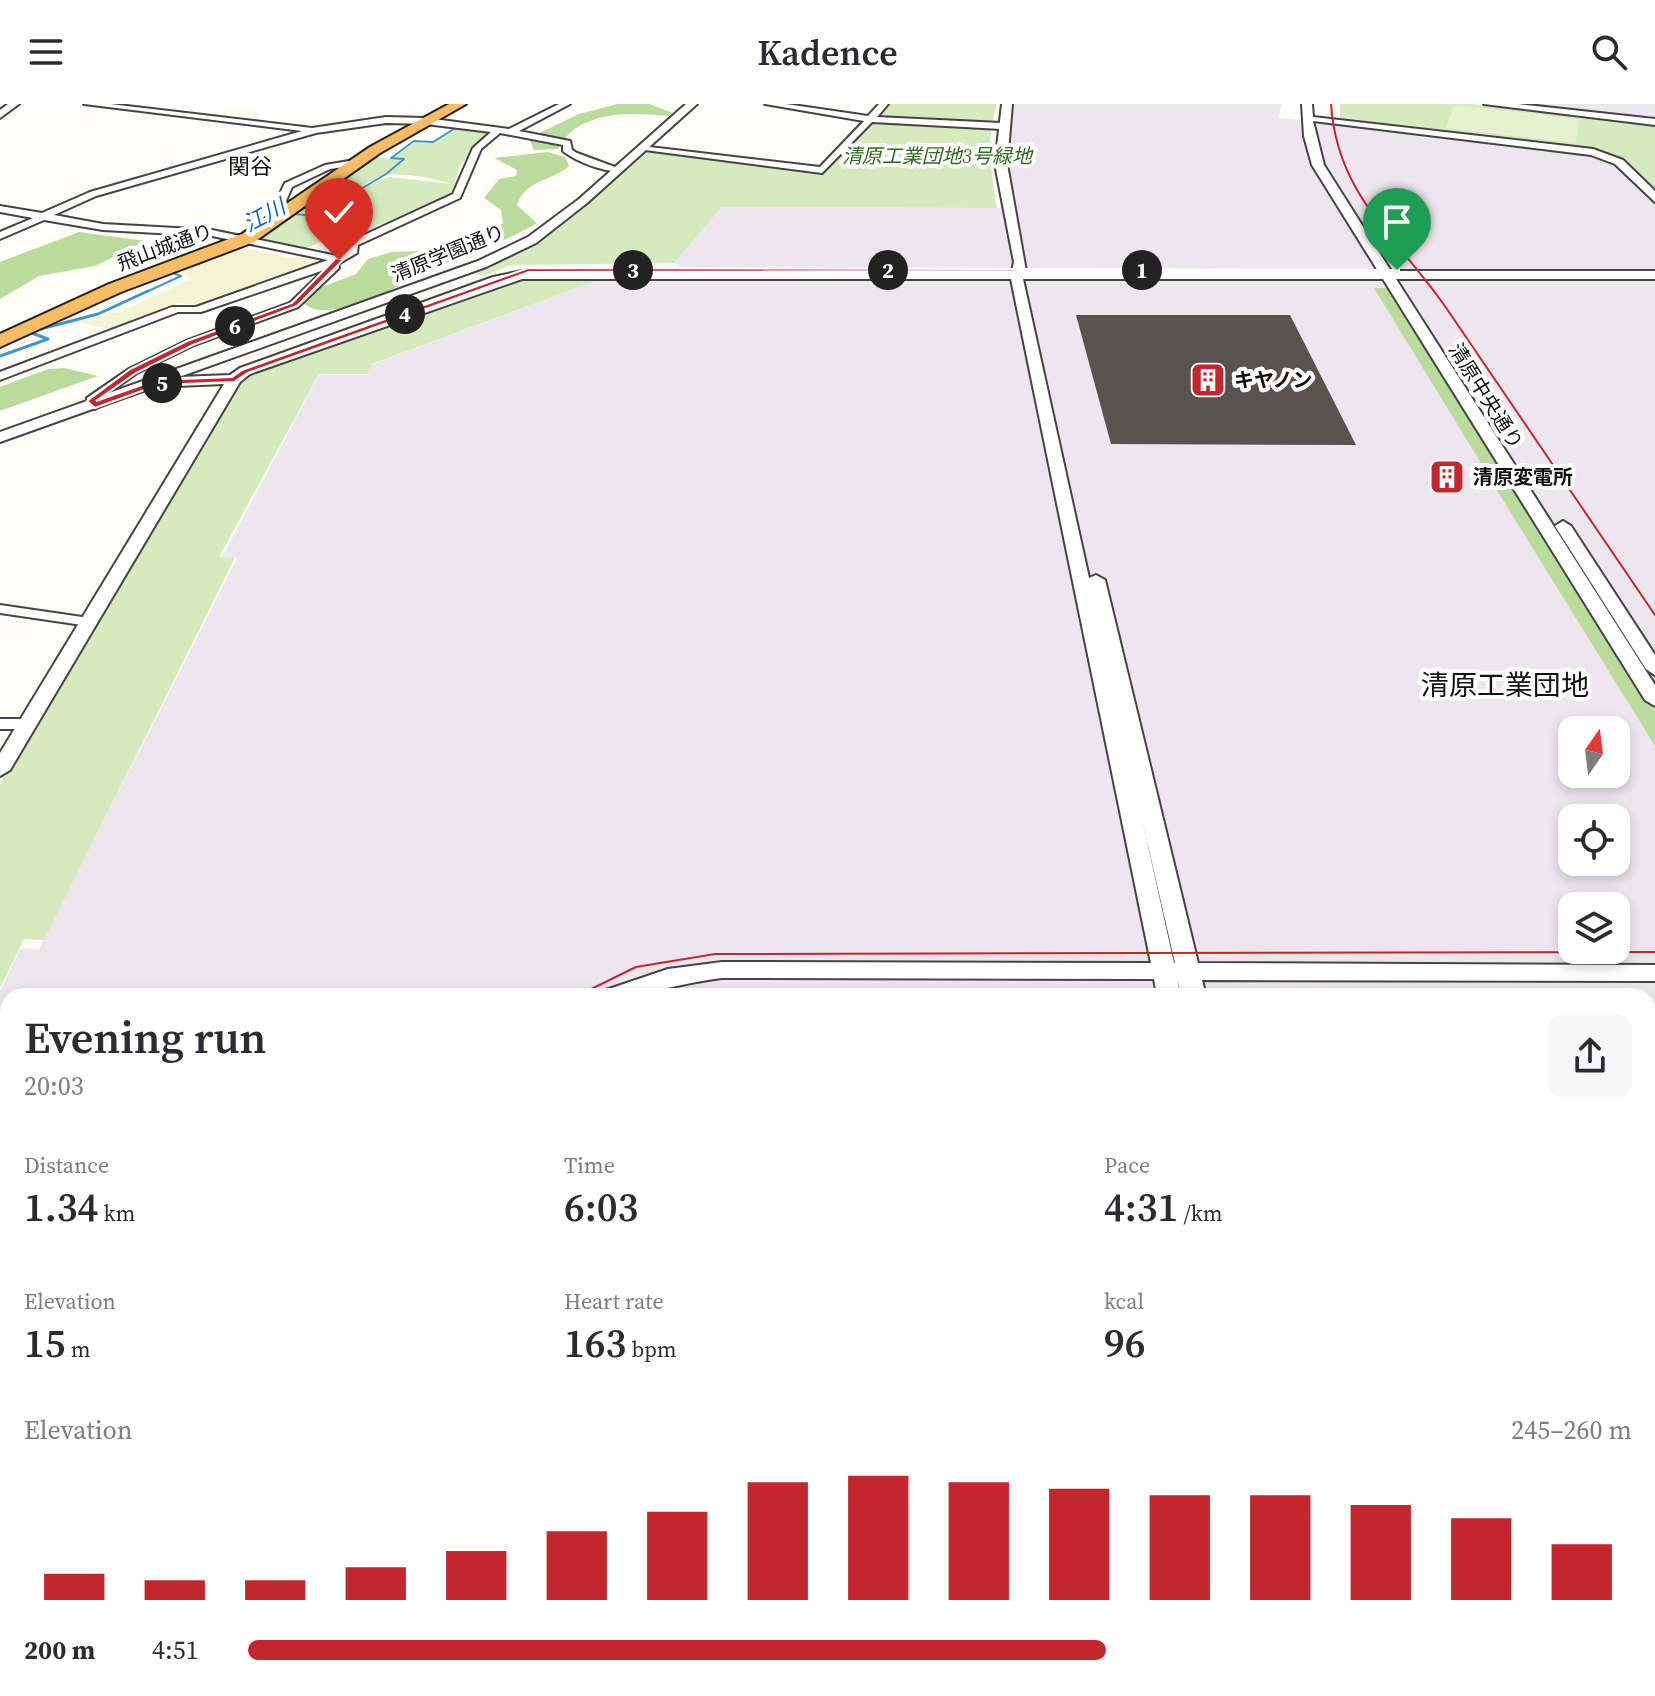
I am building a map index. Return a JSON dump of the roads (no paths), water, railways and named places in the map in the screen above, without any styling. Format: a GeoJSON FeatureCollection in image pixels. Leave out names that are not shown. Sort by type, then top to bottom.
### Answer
{"type":"FeatureCollection","features":[{"type":"Feature","properties":{"kind":"highway","name":"飛山城通り"},"geometry":{"type":"LineString","coordinates":[[0,341],[115,288],[248,238],[355,163],[459,104]]}},
{"type":"Feature","properties":{"kind":"street"},"geometry":{"type":"LineString","coordinates":[[0,115],[14,104]]}},
{"type":"Feature","properties":{"kind":"street"},"geometry":{"type":"LineString","coordinates":[[88,104],[315,130]]}},
{"type":"Feature","properties":{"kind":"street"},"geometry":{"type":"LineString","coordinates":[[510,132],[566,104]]}},
{"type":"Feature","properties":{"kind":"street","name":"清原学園通り"},"geometry":{"type":"LineString","coordinates":[[0,437],[482,264],[532,240],[692,104]]}},
{"type":"Feature","properties":{"kind":"street"},"geometry":{"type":"LineString","coordinates":[[769,104],[871,119],[1001,126]]}},
{"type":"Feature","properties":{"kind":"street"},"geometry":{"type":"LineString","coordinates":[[641,149],[822,170],[884,104]]}},
{"type":"Feature","properties":{"kind":"street"},"geometry":{"type":"LineString","coordinates":[[1007,104],[1001,126],[1002,181],[1167,988]]}},
{"type":"Feature","properties":{"kind":"street","name":"清原中央通り"},"geometry":{"type":"LineString","coordinates":[[1307,104],[1309,136],[1318,165],[1655,669]]}},
{"type":"Feature","properties":{"kind":"street"},"geometry":{"type":"LineString","coordinates":[[1489,104],[1655,122]]}},
{"type":"Feature","properties":{"kind":"street"},"geometry":{"type":"LineString","coordinates":[[1317,112],[1593,152],[1619,162],[1655,198]]}},
{"type":"Feature","properties":{"kind":"street","name":"清原中央通り"},"geometry":{"type":"LineString","coordinates":[[1317,112],[1328,164],[1391,272],[1655,700]]}},
{"type":"Feature","properties":{"kind":"street"},"geometry":{"type":"LineString","coordinates":[[0,236],[93,194],[315,130],[359,122],[426,121],[510,132],[567,143],[568,151],[574,155],[618,170]]}},
{"type":"Feature","properties":{"kind":"street"},"geometry":{"type":"LineString","coordinates":[[0,376],[176,309],[197,310],[324,267],[377,230],[457,196],[477,148],[498,131]]}},
{"type":"Feature","properties":{"kind":"street"},"geometry":{"type":"LineString","coordinates":[[0,209],[103,227],[174,229],[248,238],[337,259]]}},
{"type":"Feature","properties":{"kind":"street"},"geometry":{"type":"LineString","coordinates":[[95,405],[91,401],[133,371],[205,337],[294,305],[339,262],[337,259]]}},
{"type":"Feature","properties":{"kind":"street"},"geometry":{"type":"LineString","coordinates":[[0,770],[234,379],[245,371],[498,280],[534,275],[1655,272]]}},
{"type":"Feature","properties":{"kind":"street"},"geometry":{"type":"LineString","coordinates":[[1021,273],[1192,988]]}},
{"type":"Feature","properties":{"kind":"street"},"geometry":{"type":"LineString","coordinates":[[156,383],[234,379]]}},
{"type":"Feature","properties":{"kind":"street"},"geometry":{"type":"LineString","coordinates":[[2,611],[89,622]]}},
{"type":"Feature","properties":{"kind":"street"},"geometry":{"type":"LineString","coordinates":[[0,724],[28,724]]}},
{"type":"Feature","properties":{"kind":"street"},"geometry":{"type":"LineString","coordinates":[[637,988],[668,977],[722,970],[1655,973]]}},
{"type":"Feature","properties":{"kind":"waterway","name":"江川"},"geometry":{"type":"LineString","coordinates":[[270,230],[295,214],[316,216],[386,174],[404,159],[391,158],[414,141],[433,142],[457,127]]}},
{"type":"Feature","properties":{"kind":"waterway","name":"江川"},"geometry":{"type":"LineString","coordinates":[[473,130],[492,131]]}},
{"type":"Feature","properties":{"kind":"waterway","name":"江川"},"geometry":{"type":"LineString","coordinates":[[144,293],[181,276],[170,272]]}},
{"type":"Feature","properties":{"kind":"waterway","name":"江川"},"geometry":{"type":"LineString","coordinates":[[0,356],[48,339],[29,332],[98,314],[148,291]]}},
{"type":"Feature","properties":{"kind":"tram line"},"geometry":{"type":"LineString","coordinates":[[1331,104],[1336,137],[1345,166],[1358,192],[1449,312],[1655,615]]}},
{"type":"Feature","properties":{"kind":"tram line"},"geometry":{"type":"LineString","coordinates":[[593,988],[636,967],[715,954],[1655,952]]}},
{"type":"Feature","properties":{"kind":"place","name":"キヤノン"},"geometry":{"type":"Point","coordinates":[1208,380]}},
{"type":"Feature","properties":{"kind":"place","name":"清原変電所"},"geometry":{"type":"Point","coordinates":[1447,477]}},
{"type":"Feature","properties":{"kind":"district","name":"関谷"},"geometry":{"type":"Point","coordinates":[250,166]}},
{"type":"Feature","properties":{"kind":"district","name":"清原工業団地"},"geometry":{"type":"Point","coordinates":[1505,685]}},
{"type":"Feature","properties":{"kind":"park label","name":"清原工業団地3号緑地"},"geometry":{"type":"Point","coordinates":[937,156]}}]}
